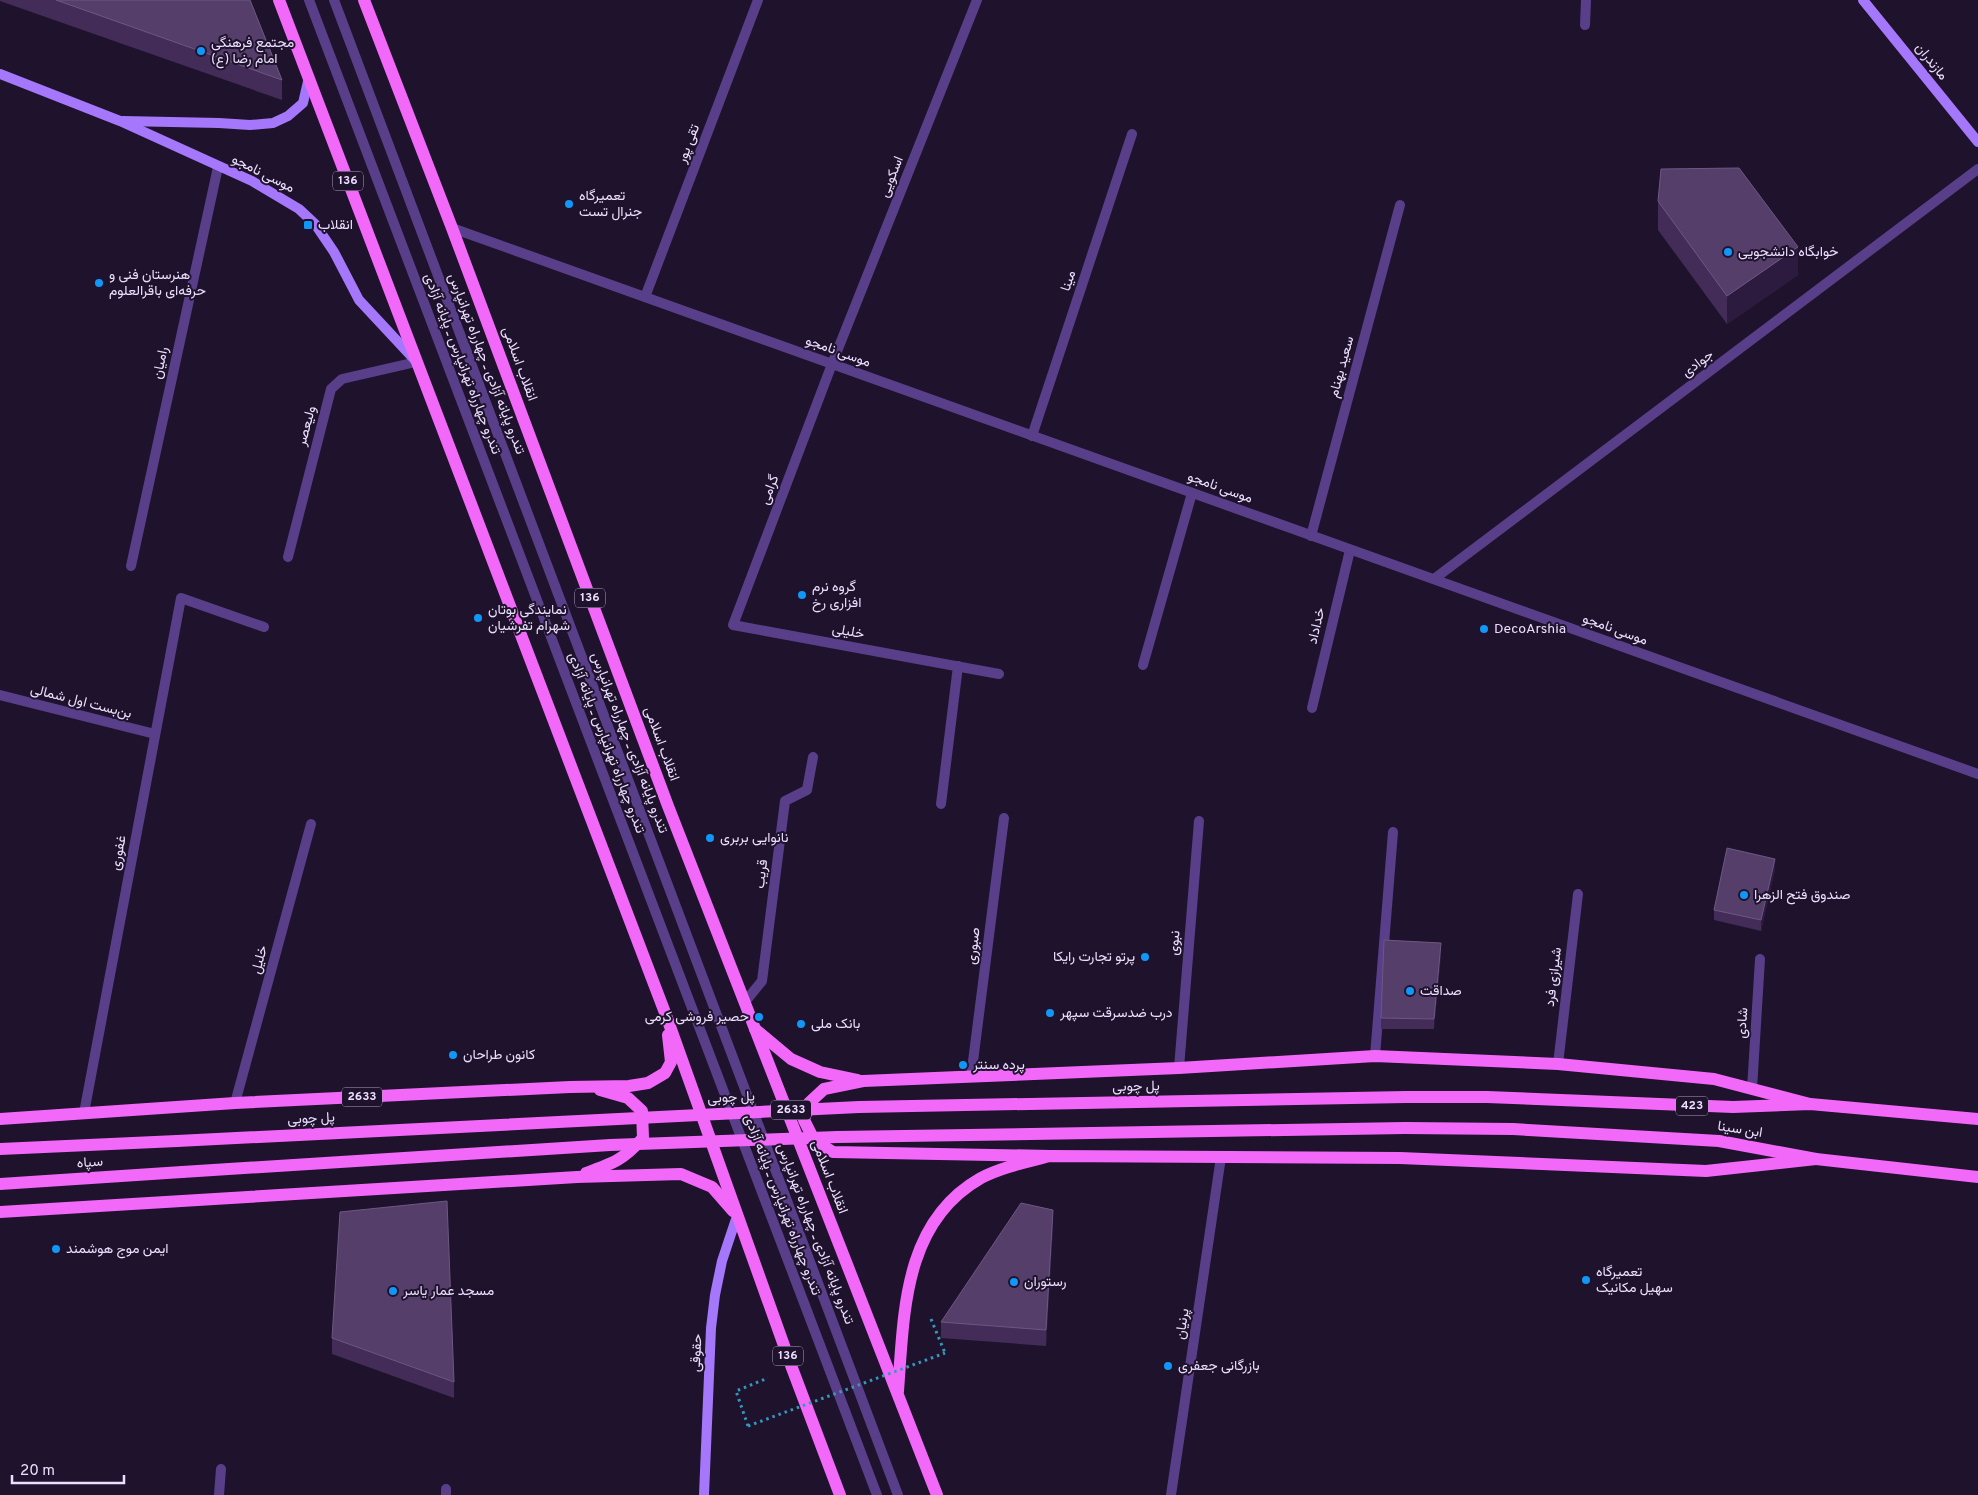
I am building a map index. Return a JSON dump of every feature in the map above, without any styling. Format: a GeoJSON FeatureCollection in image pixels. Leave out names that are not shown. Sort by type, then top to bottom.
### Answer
{"type":"FeatureCollection","features":[{"type":"Feature","properties":{"kind":"main road","name":"136"},"geometry":{"type":"LineString","coordinates":[[279,0],[667,1018],[792,1368],[840,1495]]}},
{"type":"Feature","properties":{"kind":"main road","name":"انقلاب اسلامی"},"geometry":{"type":"LineString","coordinates":[[364,0],[452,228],[668,806],[937,1495]]}},
{"type":"Feature","properties":{"kind":"main road","name":"مازندران"},"geometry":{"type":"LineString","coordinates":[[1863,0],[1978,142]]}},
{"type":"Feature","properties":{"kind":"main road","name":"موسی نامجو"},"geometry":{"type":"LineString","coordinates":[[0,74],[120,122],[252,181],[299,209],[315,224],[334,252],[359,300],[416,362]]}},
{"type":"Feature","properties":{"kind":"main road","name":"موسی نامجو"},"geometry":{"type":"LineString","coordinates":[[120,122],[250,125],[273,123],[288,116],[303,103],[309,76]]}},
{"type":"Feature","properties":{"kind":"main road","name":"2633"},"geometry":{"type":"LineString","coordinates":[[0,1119],[235,1103],[570,1087],[629,1086],[648,1083],[665,1073],[670,1062],[667,1018]]}},
{"type":"Feature","properties":{"kind":"main road"},"geometry":{"type":"LineString","coordinates":[[754,1028],[791,1059],[820,1072],[863,1080]]}},
{"type":"Feature","properties":{"kind":"main road"},"geometry":{"type":"LineString","coordinates":[[1810,1104],[1714,1079],[1558,1064],[1375,1056],[1179,1068],[863,1080],[824,1089],[808,1103],[804,1120],[814,1140],[833,1152],[1050,1156],[1400,1158],[1706,1171],[1816,1159]]}},
{"type":"Feature","properties":{"kind":"main road"},"geometry":{"type":"LineString","coordinates":[[570,1087],[602,1091],[628,1098],[642,1111],[643,1138],[628,1155],[609,1165],[577,1176]]}},
{"type":"Feature","properties":{"kind":"main road","name":"ابن سینا"},"geometry":{"type":"LineString","coordinates":[[1406,1097],[1487,1096],[1733,1107],[1810,1104],[1978,1119]]}},
{"type":"Feature","properties":{"kind":"main road","name":"پل چوبی"},"geometry":{"type":"LineString","coordinates":[[177,1141],[859,1107],[1406,1097]]}},
{"type":"Feature","properties":{"kind":"main road","name":"ابن سینا"},"geometry":{"type":"LineString","coordinates":[[182,1172],[620,1144],[837,1137],[1405,1128],[1513,1129],[1719,1141],[1816,1159],[1978,1177]]}},
{"type":"Feature","properties":{"kind":"main road","name":"سپاه"},"geometry":{"type":"LineString","coordinates":[[0,1149],[177,1141]]}},
{"type":"Feature","properties":{"kind":"main road"},"geometry":{"type":"LineString","coordinates":[[898,1395],[906,1299],[914,1264],[924,1240],[939,1216],[957,1195],[982,1178],[1012,1166],[1050,1156]]}},
{"type":"Feature","properties":{"kind":"main road","name":"سپاه"},"geometry":{"type":"LineString","coordinates":[[0,1184],[182,1172]]}},
{"type":"Feature","properties":{"kind":"main road"},"geometry":{"type":"LineString","coordinates":[[0,1212],[577,1176],[681,1174],[712,1187],[737,1216]]}},
{"type":"Feature","properties":{"kind":"main road","name":"حقوقی"},"geometry":{"type":"LineString","coordinates":[[704,1495],[711,1328],[722,1261],[737,1216]]}},
{"type":"Feature","properties":{"kind":"street","name":"تندرو چهارراه تهرانپارس ـ پایانه آزادی"},"geometry":{"type":"LineString","coordinates":[[309,0],[877,1495]]}},
{"type":"Feature","properties":{"kind":"street","name":"تندرو پایانه آزادی ـ چهارراه تهرانپارس"},"geometry":{"type":"LineString","coordinates":[[334,0],[898,1495]]}},
{"type":"Feature","properties":{"kind":"street","name":"تقی پور"},"geometry":{"type":"LineString","coordinates":[[645,297],[758,0]]}},
{"type":"Feature","properties":{"kind":"street","name":"اسکویی"},"geometry":{"type":"LineString","coordinates":[[832,364],[977,0]]}},
{"type":"Feature","properties":{"kind":"street"},"geometry":{"type":"LineString","coordinates":[[1585,25],[1586,0]]}},
{"type":"Feature","properties":{"kind":"street","name":"مینا"},"geometry":{"type":"LineString","coordinates":[[1032,436],[1132,134]]}},
{"type":"Feature","properties":{"kind":"street","name":"رامیان"},"geometry":{"type":"LineString","coordinates":[[131,566],[218,167]]}},
{"type":"Feature","properties":{"kind":"street","name":"جوادی"},"geometry":{"type":"LineString","coordinates":[[1434,579],[1978,169]]}},
{"type":"Feature","properties":{"kind":"street","name":"سعید بهنام"},"geometry":{"type":"LineString","coordinates":[[1310,536],[1400,205]]}},
{"type":"Feature","properties":{"kind":"street","name":"موسی نامجو"},"geometry":{"type":"LineString","coordinates":[[452,228],[1978,774]]}},
{"type":"Feature","properties":{"kind":"street","name":"ولیعصر"},"geometry":{"type":"LineString","coordinates":[[288,557],[331,389],[342,379],[416,362]]}},
{"type":"Feature","properties":{"kind":"street","name":"گرامی"},"geometry":{"type":"LineString","coordinates":[[733,625],[832,364]]}},
{"type":"Feature","properties":{"kind":"street"},"geometry":{"type":"LineString","coordinates":[[1143,664],[1192,493]]}},
{"type":"Feature","properties":{"kind":"street","name":"خداداد"},"geometry":{"type":"LineString","coordinates":[[1312,708],[1350,550]]}},
{"type":"Feature","properties":{"kind":"street","name":"غفوری"},"geometry":{"type":"LineString","coordinates":[[84,1114],[181,598],[264,627]]}},
{"type":"Feature","properties":{"kind":"street","name":"خلیلی"},"geometry":{"type":"LineString","coordinates":[[733,625],[999,674]]}},
{"type":"Feature","properties":{"kind":"street"},"geometry":{"type":"LineString","coordinates":[[941,804],[958,666]]}},
{"type":"Feature","properties":{"kind":"street","name":"بن‌بست اول شمالی"},"geometry":{"type":"LineString","coordinates":[[0,696],[155,734]]}},
{"type":"Feature","properties":{"kind":"street","name":"قریب"},"geometry":{"type":"LineString","coordinates":[[744,1003],[762,981],[785,801],[807,790],[813,757]]}},
{"type":"Feature","properties":{"kind":"street","name":"صبوری"},"geometry":{"type":"LineString","coordinates":[[971,1077],[1004,818]]}},
{"type":"Feature","properties":{"kind":"street","name":"نبوی"},"geometry":{"type":"LineString","coordinates":[[1179,1068],[1199,821]]}},
{"type":"Feature","properties":{"kind":"street","name":"خلیل"},"geometry":{"type":"LineString","coordinates":[[235,1103],[311,824]]}},
{"type":"Feature","properties":{"kind":"street"},"geometry":{"type":"LineString","coordinates":[[1375,1056],[1393,832]]}},
{"type":"Feature","properties":{"kind":"street","name":"شیرازی فرد"},"geometry":{"type":"LineString","coordinates":[[1558,1064],[1578,894]]}},
{"type":"Feature","properties":{"kind":"street","name":"شادی"},"geometry":{"type":"LineString","coordinates":[[1752,1089],[1760,959]]}},
{"type":"Feature","properties":{"kind":"street","name":"پرنیان"},"geometry":{"type":"LineString","coordinates":[[1171,1495],[1221,1157]]}},
{"type":"Feature","properties":{"kind":"street"},"geometry":{"type":"LineString","coordinates":[[219,1495],[221,1469]]}},
{"type":"Feature","properties":{"kind":"path"},"geometry":{"type":"LineString","coordinates":[[792,1368],[736,1391],[748,1426],[945,1353],[928,1313]]}},
{"type":"Feature","properties":{"kind":"building"},"geometry":{"type":"Polygon","coordinates":[[[56,0],[250,0],[282,80],[56,0]]]}},
{"type":"Feature","properties":{"kind":"building","name":"خوابگاه دانشجویی"},"geometry":{"type":"Polygon","coordinates":[[[1739,168],[1798,247],[1727,296],[1658,201],[1661,169],[1739,168]]]}},
{"type":"Feature","properties":{"kind":"building","name":"صندوق فتح الزهرا"},"geometry":{"type":"Polygon","coordinates":[[[1727,848],[1775,859],[1761,920],[1714,910],[1727,848]]]}},
{"type":"Feature","properties":{"kind":"building","name":"صداقت"},"geometry":{"type":"Polygon","coordinates":[[[1384,940],[1441,943],[1434,1019],[1381,1018],[1384,940]]]}},
{"type":"Feature","properties":{"kind":"building","name":"مسجد عمار یاسر"},"geometry":{"type":"Polygon","coordinates":[[[447,1201],[454,1382],[332,1338],[340,1212],[447,1201]]]}},
{"type":"Feature","properties":{"kind":"building","name":"رستوران"},"geometry":{"type":"Polygon","coordinates":[[[1021,1203],[1053,1210],[1046,1330],[941,1322],[1021,1203]]]}},
{"type":"Feature","properties":{"kind":"place","name":"مجتمع فرهنگی امام رضا (ع)"},"geometry":{"type":"Point","coordinates":[201,51]}},
{"type":"Feature","properties":{"kind":"place","name":"تعمیرگاه جنرال تست"},"geometry":{"type":"Point","coordinates":[569,204]}},
{"type":"Feature","properties":{"kind":"place","name":"انقلاب"},"geometry":{"type":"Point","coordinates":[308,225]}},
{"type":"Feature","properties":{"kind":"place","name":"خوابگاه دانشجویی"},"geometry":{"type":"Point","coordinates":[1728,252]}},
{"type":"Feature","properties":{"kind":"place","name":"هنرستان فنی و حرفه‌ای باقرالعلوم"},"geometry":{"type":"Point","coordinates":[99,283]}},
{"type":"Feature","properties":{"kind":"place","name":"گروه نرم افزاری رخ"},"geometry":{"type":"Point","coordinates":[802,595]}},
{"type":"Feature","properties":{"kind":"place","name":"نمایندگی بوتان شهرام تفرشیان"},"geometry":{"type":"Point","coordinates":[478,618]}},
{"type":"Feature","properties":{"kind":"place","name":"DecoArshia"},"geometry":{"type":"Point","coordinates":[1484,629]}},
{"type":"Feature","properties":{"kind":"place","name":"نانوایی بربری"},"geometry":{"type":"Point","coordinates":[710,838]}},
{"type":"Feature","properties":{"kind":"place","name":"صندوق فتح الزهرا"},"geometry":{"type":"Point","coordinates":[1744,895]}},
{"type":"Feature","properties":{"kind":"place","name":"پرتو تجارت رایکا"},"geometry":{"type":"Point","coordinates":[1145,957]}},
{"type":"Feature","properties":{"kind":"place","name":"صداقت"},"geometry":{"type":"Point","coordinates":[1410,991]}},
{"type":"Feature","properties":{"kind":"place","name":"درب ضدسرقت سپهر"},"geometry":{"type":"Point","coordinates":[1050,1013]}},
{"type":"Feature","properties":{"kind":"place","name":"حصیر فروشی کرمی"},"geometry":{"type":"Point","coordinates":[759,1017]}},
{"type":"Feature","properties":{"kind":"place","name":"بانک ملی"},"geometry":{"type":"Point","coordinates":[801,1024]}},
{"type":"Feature","properties":{"kind":"place","name":"کانون طراحان"},"geometry":{"type":"Point","coordinates":[453,1055]}},
{"type":"Feature","properties":{"kind":"place","name":"پرده سنتر"},"geometry":{"type":"Point","coordinates":[963,1065]}},
{"type":"Feature","properties":{"kind":"place","name":"ایمن موج هوشمند"},"geometry":{"type":"Point","coordinates":[56,1249]}},
{"type":"Feature","properties":{"kind":"place","name":"تعمیرگاه سهیل مکانیک"},"geometry":{"type":"Point","coordinates":[1586,1280]}},
{"type":"Feature","properties":{"kind":"place","name":"رستوران"},"geometry":{"type":"Point","coordinates":[1014,1282]}},
{"type":"Feature","properties":{"kind":"place","name":"مسجد عمار یاسر"},"geometry":{"type":"Point","coordinates":[393,1291]}},
{"type":"Feature","properties":{"kind":"place","name":"بازرگانی جعفری"},"geometry":{"type":"Point","coordinates":[1168,1366]}}]}
